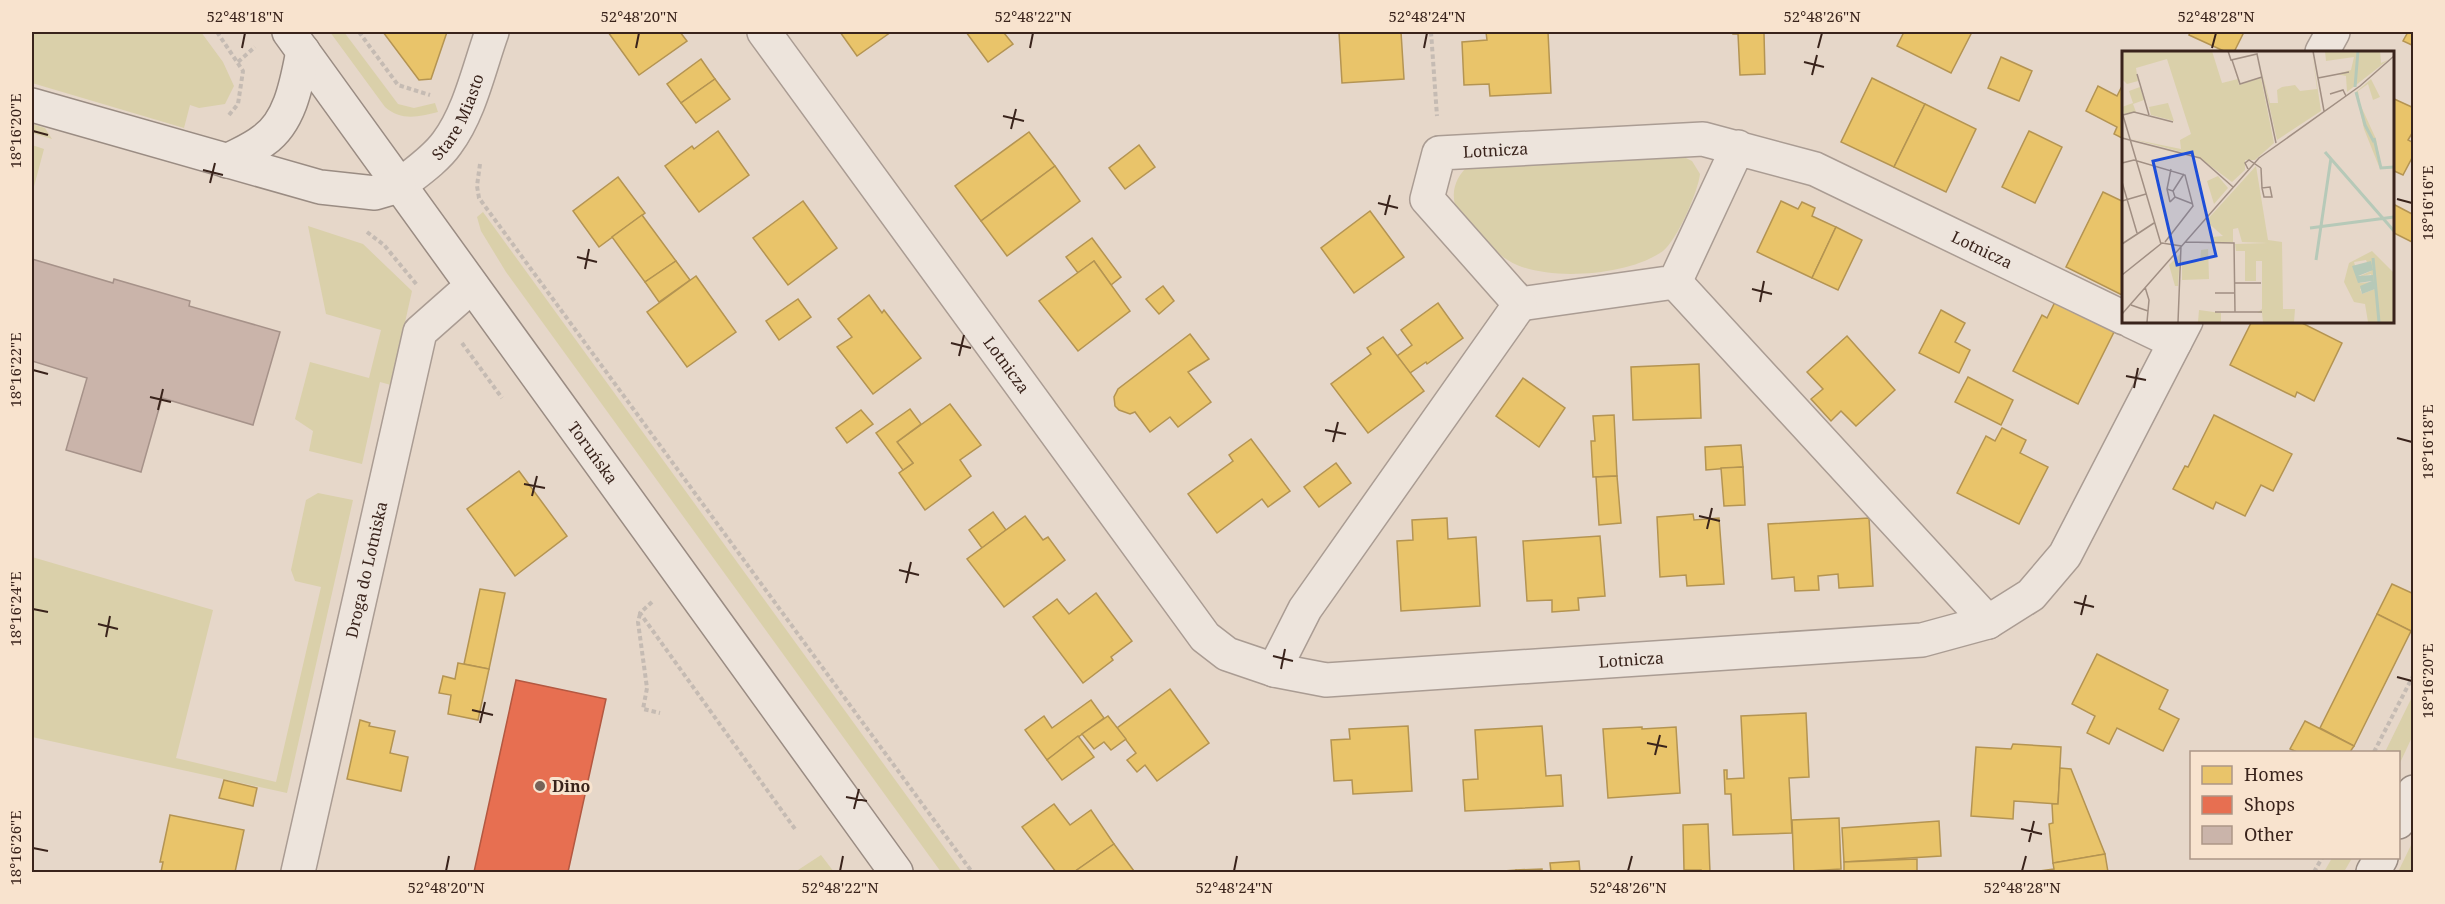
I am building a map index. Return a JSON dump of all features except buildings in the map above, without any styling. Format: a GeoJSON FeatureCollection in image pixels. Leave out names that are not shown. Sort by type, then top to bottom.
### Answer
{"type":"FeatureCollection","features":[{"type":"Feature","properties":{"kind":"street","name":"Stare Miasto"},"geometry":{"type":"LineString","coordinates":[[399,186],[446,145],[466,106],[492,32]]}},
{"type":"Feature","properties":{"kind":"street","name":"Lotnicza"},"geometry":{"type":"LineString","coordinates":[[764,32],[1204,637],[1227,654],[1274,670],[1326,680],[1350,679],[1922,640],[1988,622],[2031,595],[2065,555],[2180,332],[2135,322]]}},
{"type":"Feature","properties":{"kind":"street"},"geometry":{"type":"LineString","coordinates":[[2323,51],[2333,32]]}},
{"type":"Feature","properties":{"kind":"street"},"geometry":{"type":"LineString","coordinates":[[227,160],[266,139],[275,130],[292,96],[296,41]]}},
{"type":"Feature","properties":{"kind":"street","name":"Toruńska"},"geometry":{"type":"LineString","coordinates":[[296,41],[896,873]]}},
{"type":"Feature","properties":{"kind":"street"},"geometry":{"type":"LineString","coordinates":[[32,105],[336,190],[375,193],[399,186]]}},
{"type":"Feature","properties":{"kind":"street","name":"Lotnicza"},"geometry":{"type":"LineString","coordinates":[[1520,304],[1427,199],[1439,153],[1703,139],[1738,147],[1815,169],[2122,317]]}},
{"type":"Feature","properties":{"kind":"street"},"geometry":{"type":"LineString","coordinates":[[1675,282],[1738,147]]}},
{"type":"Feature","properties":{"kind":"street"},"geometry":{"type":"LineString","coordinates":[[1274,670],[1305,609],[1520,304],[1675,282]]}},
{"type":"Feature","properties":{"kind":"street"},"geometry":{"type":"LineString","coordinates":[[1675,282],[1988,622]]}},
{"type":"Feature","properties":{"kind":"street","name":"Droga do Lotniska"},"geometry":{"type":"LineString","coordinates":[[298,873],[420,332],[472,286]]}},
{"type":"Feature","properties":{"kind":"street"},"geometry":{"type":"LineString","coordinates":[[2400,818],[2414,792]]}},
{"type":"Feature","properties":{"kind":"street"},"geometry":{"type":"LineString","coordinates":[[2373,873],[2380,859]]}},
{"type":"Feature","properties":{"kind":"path"},"geometry":{"type":"LineString","coordinates":[[217,32],[243,71],[238,104],[227,116]]}},
{"type":"Feature","properties":{"kind":"path"},"geometry":{"type":"LineString","coordinates":[[359,32],[398,85],[466,106]]}},
{"type":"Feature","properties":{"kind":"path"},"geometry":{"type":"LineString","coordinates":[[1431,32],[1439,153]]}},
{"type":"Feature","properties":{"kind":"path"},"geometry":{"type":"LineString","coordinates":[[482,152],[477,186],[479,198],[972,873]]}},
{"type":"Feature","properties":{"kind":"path"},"geometry":{"type":"LineString","coordinates":[[361,227],[384,245],[441,314],[504,400]]}},
{"type":"Feature","properties":{"kind":"path"},"geometry":{"type":"LineString","coordinates":[[646,593],[653,602],[640,613],[638,622],[647,688],[643,709],[660,713]]}},
{"type":"Feature","properties":{"kind":"path"},"geometry":{"type":"LineString","coordinates":[[640,613],[795,829]]}},
{"type":"Feature","properties":{"kind":"path"},"geometry":{"type":"LineString","coordinates":[[2375,751],[2414,674]]}},
{"type":"Feature","properties":{"kind":"path"},"geometry":{"type":"LineString","coordinates":[[2314,873],[2321,859]]}},
{"type":"Feature","properties":{"kind":"shaded area"},"geometry":{"type":"Polygon","coordinates":[[[32,32],[201,32],[223,62],[234,86],[225,104],[199,108],[190,105],[184,128],[32,83],[32,32]]]}},
{"type":"Feature","properties":{"kind":"shaded area"},"geometry":{"type":"Polygon","coordinates":[[[330,32],[344,32],[398,104],[414,108],[435,103],[438,112],[404,116],[385,107],[330,32]]]}},
{"type":"Feature","properties":{"kind":"shaded area"},"geometry":{"type":"Polygon","coordinates":[[[32,124],[45,128],[52,139],[32,133],[32,124]]]}},
{"type":"Feature","properties":{"kind":"shaded area"},"geometry":{"type":"Polygon","coordinates":[[[32,145],[44,149],[32,194],[32,145]]]}},
{"type":"Feature","properties":{"kind":"shaded area"},"geometry":{"type":"Polygon","coordinates":[[[1680,155],[1692,161],[1700,174],[1691,203],[1669,245],[1649,259],[1631,266],[1571,274],[1533,270],[1517,265],[1499,254],[1455,205],[1456,183],[1469,165],[1680,155]]]}},
{"type":"Feature","properties":{"kind":"shaded area"},"geometry":{"type":"Polygon","coordinates":[[[483,212],[962,872],[941,872],[506,272],[481,231],[477,217],[483,212]]]}},
{"type":"Feature","properties":{"kind":"shaded area"},"geometry":{"type":"Polygon","coordinates":[[[308,226],[363,244],[412,291],[391,385],[380,382],[362,464],[309,451],[313,431],[295,419],[310,362],[369,378],[381,330],[326,314],[308,226]]]}},
{"type":"Feature","properties":{"kind":"shaded area"},"geometry":{"type":"Polygon","coordinates":[[[318,493],[353,500],[287,793],[32,737],[32,557],[213,610],[176,758],[276,782],[321,587],[295,581],[291,570],[306,500],[318,493]]]}},
{"type":"Feature","properties":{"kind":"shaded area"},"geometry":{"type":"Polygon","coordinates":[[[2413,695],[2413,735],[2400,763],[2400,751],[2385,751],[2413,695]]]}},
{"type":"Feature","properties":{"kind":"shaded area"},"geometry":{"type":"Polygon","coordinates":[[[2413,841],[2413,872],[2398,872],[2413,841]]]}},
{"type":"Feature","properties":{"kind":"shaded area"},"geometry":{"type":"Polygon","coordinates":[[[821,855],[834,872],[795,872],[821,855]]]}},
{"type":"Feature","properties":{"kind":"shaded area"},"geometry":{"type":"Polygon","coordinates":[[[2331,859],[2351,859],[2344,872],[2324,872],[2331,859]]]}},
{"type":"Feature","properties":{"kind":"place","name":"Dino"},"geometry":{"type":"Point","coordinates":[540,786]}}]}
